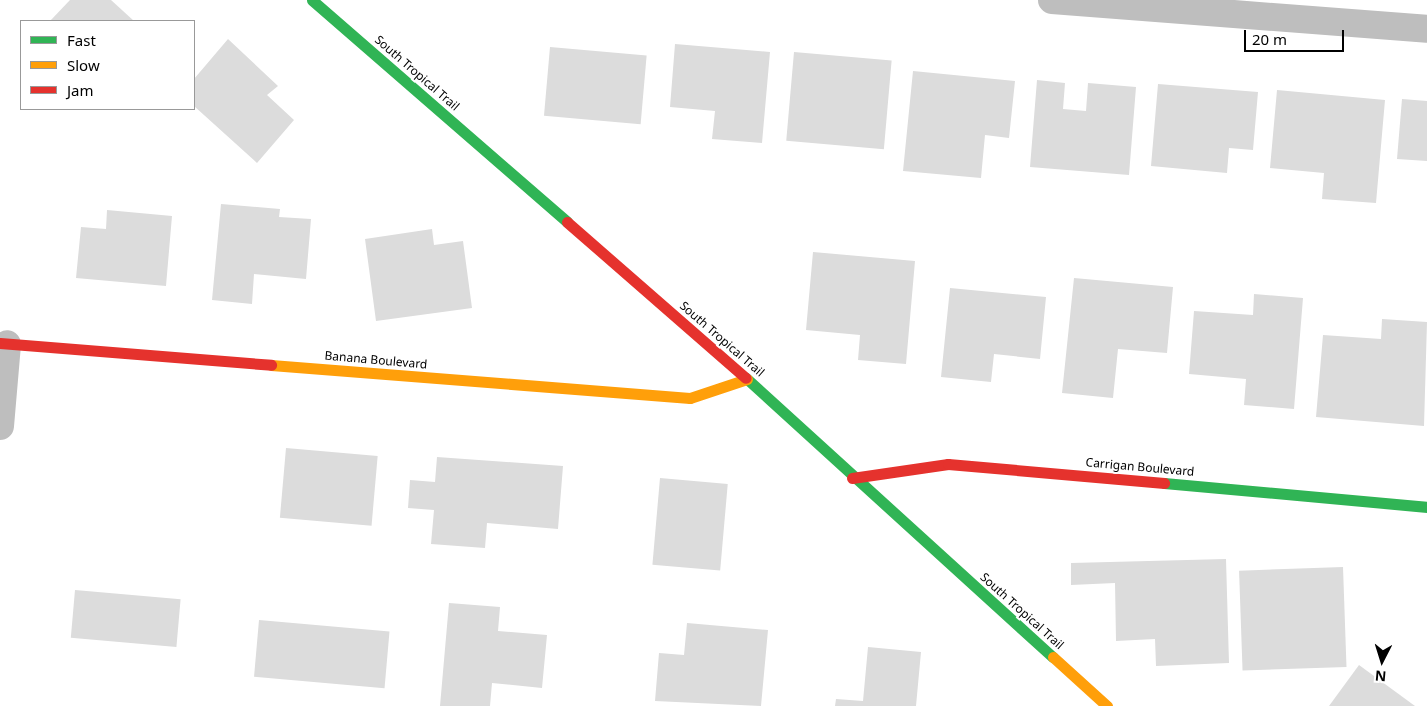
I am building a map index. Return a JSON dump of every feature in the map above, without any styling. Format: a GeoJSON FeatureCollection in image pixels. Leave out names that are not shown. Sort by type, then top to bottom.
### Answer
{"type":"FeatureCollection","features":[{"type":"Feature","properties":{"kind":"street","name":"South Tropical Trail"},"geometry":{"type":"LineString","coordinates":[[312,0],[747,379],[852,478],[1107,706]]}},
{"type":"Feature","properties":{"kind":"street"},"geometry":{"type":"LineString","coordinates":[[1052,0],[1427,29]]}},
{"type":"Feature","properties":{"kind":"street","name":"Banana Boulevard"},"geometry":{"type":"LineString","coordinates":[[4,343],[690,398],[747,379]]}},
{"type":"Feature","properties":{"kind":"street"},"geometry":{"type":"LineString","coordinates":[[0,426],[4,343]]}},
{"type":"Feature","properties":{"kind":"street","name":"Carrigan Boulevard"},"geometry":{"type":"LineString","coordinates":[[852,478],[948,464],[1427,507]]}},
{"type":"Feature","properties":{"kind":"building"},"geometry":{"type":"Polygon","coordinates":[[[70,0],[111,0],[133,20],[51,20],[70,0]]]}},
{"type":"Feature","properties":{"kind":"building"},"geometry":{"type":"Polygon","coordinates":[[[228,39],[278,86],[267,95],[294,120],[257,163],[195,107],[195,78],[228,39]]]}},
{"type":"Feature","properties":{"kind":"building"},"geometry":{"type":"Polygon","coordinates":[[[675,44],[770,52],[762,143],[712,139],[715,111],[670,107],[675,44]]]}},
{"type":"Feature","properties":{"kind":"building"},"geometry":{"type":"Polygon","coordinates":[[[550,47],[647,55],[641,124],[544,116],[550,47]]]}},
{"type":"Feature","properties":{"kind":"building"},"geometry":{"type":"Polygon","coordinates":[[[794,52],[892,61],[884,149],[786,141],[794,52]]]}},
{"type":"Feature","properties":{"kind":"building"},"geometry":{"type":"Polygon","coordinates":[[[913,71],[1015,81],[1009,138],[985,135],[981,178],[903,171],[913,71]]]}},
{"type":"Feature","properties":{"kind":"building"},"geometry":{"type":"Polygon","coordinates":[[[1037,80],[1065,83],[1063,109],[1086,111],[1088,83],[1136,87],[1129,175],[1030,167],[1037,80]]]}},
{"type":"Feature","properties":{"kind":"building"},"geometry":{"type":"Polygon","coordinates":[[[1158,84],[1258,92],[1253,150],[1229,148],[1227,173],[1151,166],[1158,84]]]}},
{"type":"Feature","properties":{"kind":"building"},"geometry":{"type":"Polygon","coordinates":[[[1277,90],[1385,100],[1376,203],[1322,199],[1324,173],[1270,168],[1277,90]]]}},
{"type":"Feature","properties":{"kind":"building"},"geometry":{"type":"Polygon","coordinates":[[[1402,99],[1427,101],[1427,161],[1397,159],[1402,99]]]}},
{"type":"Feature","properties":{"kind":"building"},"geometry":{"type":"Polygon","coordinates":[[[221,204],[280,209],[279,217],[311,219],[306,279],[254,274],[252,304],[212,300],[221,204]]]}},
{"type":"Feature","properties":{"kind":"building"},"geometry":{"type":"Polygon","coordinates":[[[107,210],[172,216],[166,286],[76,278],[81,227],[106,229],[107,210]]]}},
{"type":"Feature","properties":{"kind":"building"},"geometry":{"type":"Polygon","coordinates":[[[432,229],[434,245],[463,241],[472,308],[376,321],[365,239],[432,229]]]}},
{"type":"Feature","properties":{"kind":"building"},"geometry":{"type":"Polygon","coordinates":[[[813,252],[915,261],[906,364],[858,360],[860,335],[806,330],[813,252]]]}},
{"type":"Feature","properties":{"kind":"building"},"geometry":{"type":"Polygon","coordinates":[[[1074,278],[1173,287],[1167,353],[1118,349],[1113,398],[1062,393],[1074,278]]]}},
{"type":"Feature","properties":{"kind":"building"},"geometry":{"type":"Polygon","coordinates":[[[950,288],[1046,297],[1040,359],[994,354],[991,382],[941,377],[950,288]]]}},
{"type":"Feature","properties":{"kind":"building"},"geometry":{"type":"Polygon","coordinates":[[[1254,294],[1303,298],[1294,409],[1244,405],[1246,379],[1189,374],[1194,311],[1253,315],[1254,294]]]}},
{"type":"Feature","properties":{"kind":"building"},"geometry":{"type":"Polygon","coordinates":[[[1382,319],[1427,322],[1424,426],[1316,417],[1323,335],[1381,339],[1382,319]]]}},
{"type":"Feature","properties":{"kind":"building"},"geometry":{"type":"Polygon","coordinates":[[[286,448],[378,456],[372,526],[280,518],[286,448]]]}},
{"type":"Feature","properties":{"kind":"building"},"geometry":{"type":"Polygon","coordinates":[[[437,457],[563,466],[558,529],[487,523],[485,548],[431,544],[434,510],[408,508],[410,480],[435,482],[437,457]]]}},
{"type":"Feature","properties":{"kind":"building"},"geometry":{"type":"Polygon","coordinates":[[[660,478],[728,484],[720,571],[652,565],[660,478]]]}},
{"type":"Feature","properties":{"kind":"building"},"geometry":{"type":"Polygon","coordinates":[[[1226,559],[1229,663],[1156,666],[1155,639],[1116,641],[1115,583],[1071,585],[1071,563],[1226,559]]]}},
{"type":"Feature","properties":{"kind":"building"},"geometry":{"type":"Polygon","coordinates":[[[1343,567],[1346,667],[1243,671],[1239,571],[1343,567]]]}},
{"type":"Feature","properties":{"kind":"building"},"geometry":{"type":"Polygon","coordinates":[[[75,590],[181,599],[176,647],[71,638],[75,590]]]}},
{"type":"Feature","properties":{"kind":"building"},"geometry":{"type":"Polygon","coordinates":[[[449,603],[500,607],[498,631],[547,635],[542,688],[492,683],[490,706],[440,706],[449,603]]]}},
{"type":"Feature","properties":{"kind":"building"},"geometry":{"type":"Polygon","coordinates":[[[259,620],[390,631],[385,688],[254,677],[259,620]]]}},
{"type":"Feature","properties":{"kind":"building"},"geometry":{"type":"Polygon","coordinates":[[[687,623],[768,630],[761,706],[655,701],[659,653],[684,655],[687,623]]]}},
{"type":"Feature","properties":{"kind":"building"},"geometry":{"type":"Polygon","coordinates":[[[868,647],[921,652],[916,706],[835,706],[836,699],[863,701],[868,647]]]}},
{"type":"Feature","properties":{"kind":"building"},"geometry":{"type":"Polygon","coordinates":[[[1359,665],[1415,706],[1329,706],[1359,665]]]}},
{"type":"Feature","properties":{"kind":"traffic: fast"},"geometry":{"type":"LineString","coordinates":[[312,0],[567,222]]}},
{"type":"Feature","properties":{"kind":"traffic: fast"},"geometry":{"type":"LineString","coordinates":[[746,378],[1053,657]]}},
{"type":"Feature","properties":{"kind":"traffic: fast"},"geometry":{"type":"LineString","coordinates":[[1164,483],[1427,507]]}},
{"type":"Feature","properties":{"kind":"traffic: slow"},"geometry":{"type":"LineString","coordinates":[[271,365],[690,398],[747,379]]}},
{"type":"Feature","properties":{"kind":"traffic: slow"},"geometry":{"type":"LineString","coordinates":[[1053,657],[1107,706]]}},
{"type":"Feature","properties":{"kind":"traffic: jam"},"geometry":{"type":"LineString","coordinates":[[567,222],[746,378]]}},
{"type":"Feature","properties":{"kind":"traffic: jam"},"geometry":{"type":"LineString","coordinates":[[0,343],[271,365]]}},
{"type":"Feature","properties":{"kind":"traffic: jam"},"geometry":{"type":"LineString","coordinates":[[852,478],[948,464],[1164,483]]}}]}
